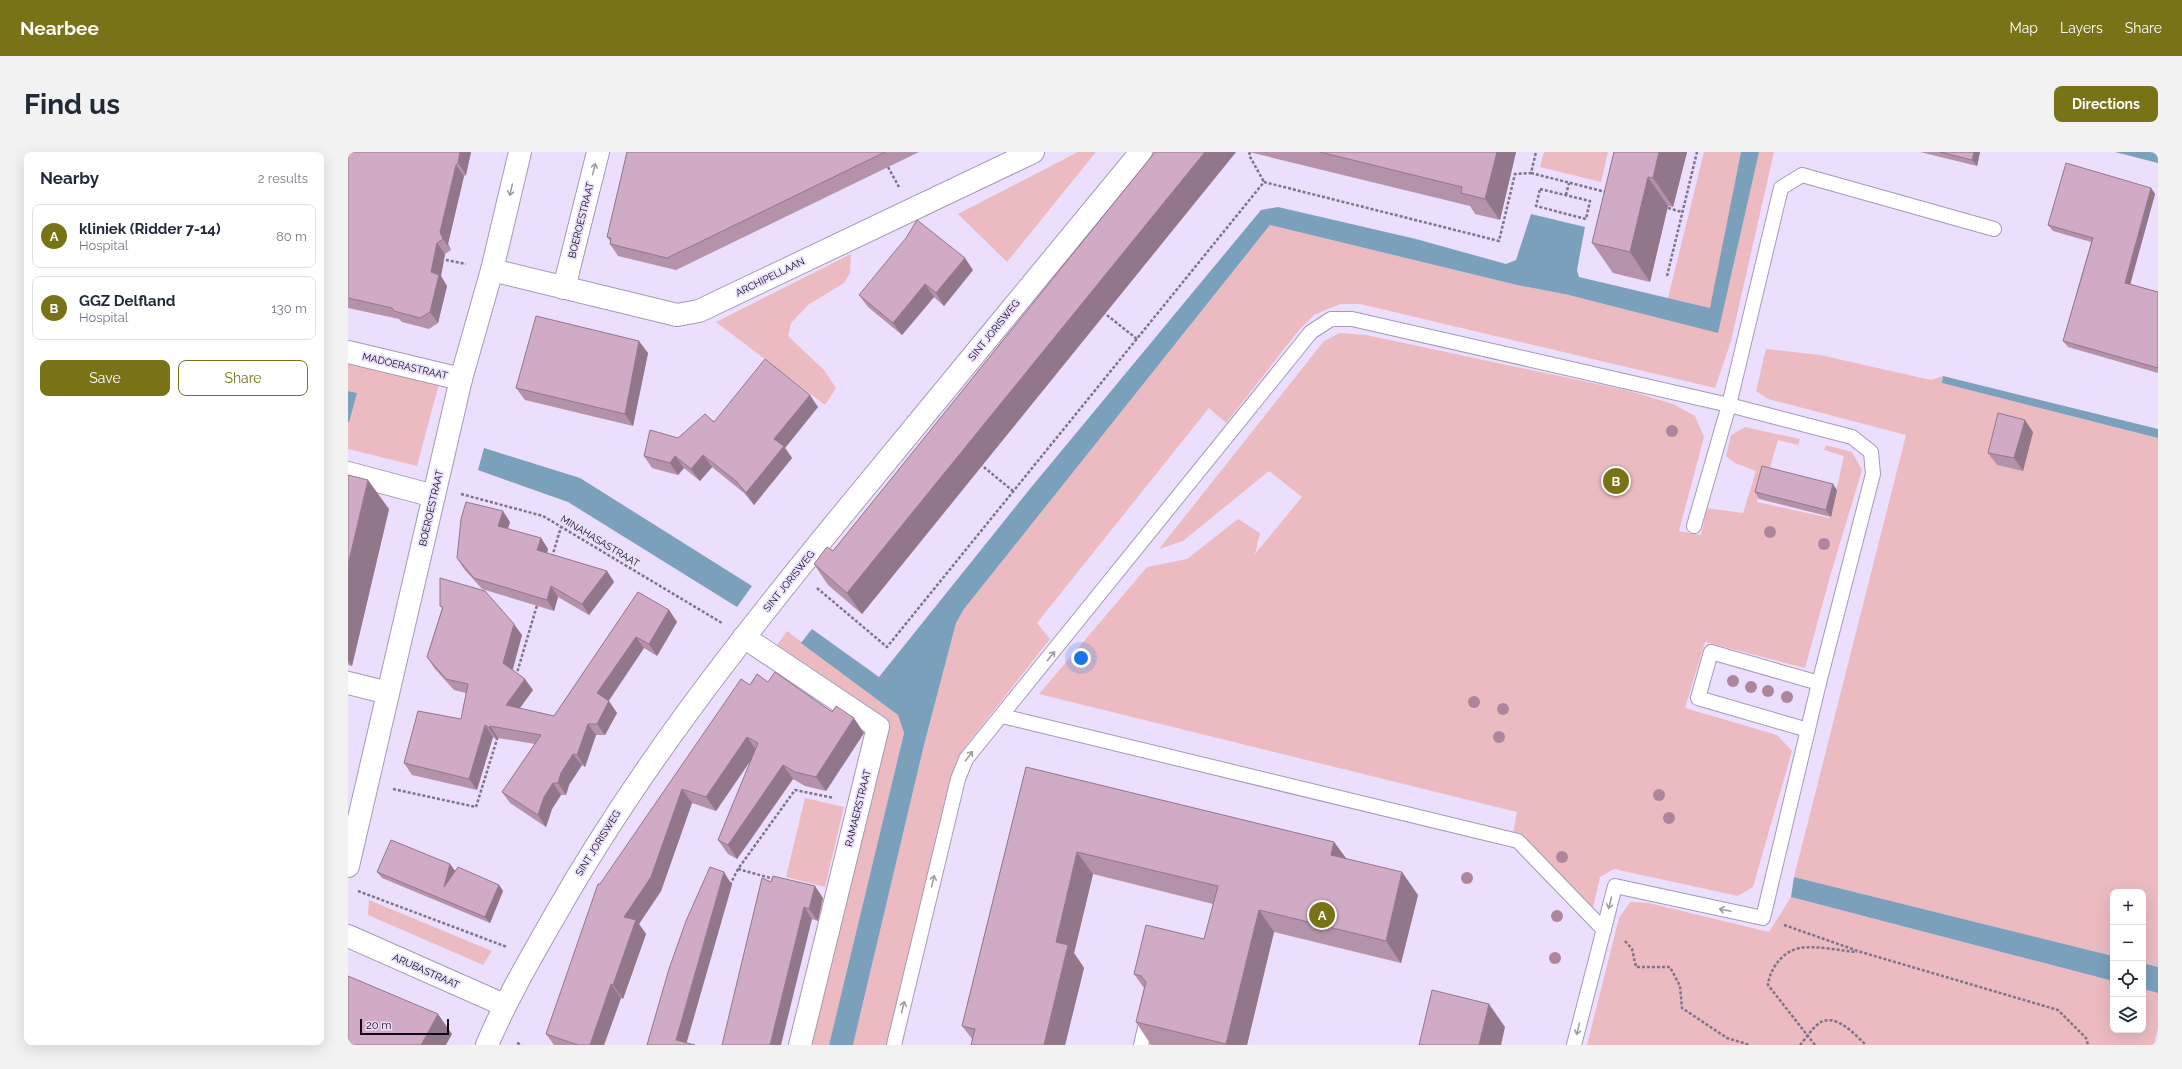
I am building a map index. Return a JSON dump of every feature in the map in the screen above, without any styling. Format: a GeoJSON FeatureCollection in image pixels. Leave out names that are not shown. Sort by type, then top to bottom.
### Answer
{"type":"FeatureCollection","features":[{"type":"Feature","properties":{"kind":"street","name":"BOEROESTRAAT"},"geometry":{"type":"LineString","coordinates":[[348,866],[461,379],[492,270],[520,152]]}},
{"type":"Feature","properties":{"kind":"street","name":"BOEROESTRAAT"},"geometry":{"type":"LineString","coordinates":[[564,288],[598,152]]}},
{"type":"Feature","properties":{"kind":"street","name":"ARCHIPELLAAN"},"geometry":{"type":"LineString","coordinates":[[492,270],[677,315],[699,311],[1033,152]]}},
{"type":"Feature","properties":{"kind":"street","name":"SINT JORISWEG"},"geometry":{"type":"LineString","coordinates":[[488,1045],[504,1006],[531,957],[612,821],[675,728],[796,571],[1141,152]]}},
{"type":"Feature","properties":{"kind":"street","name":"MADOERASTRAAT"},"geometry":{"type":"LineString","coordinates":[[348,352],[461,379]]}},
{"type":"Feature","properties":{"kind":"street"},"geometry":{"type":"LineString","coordinates":[[348,473],[435,491]]}},
{"type":"Feature","properties":{"kind":"street","name":"RAMAERSTRAAT"},"geometry":{"type":"LineString","coordinates":[[744,637],[878,727],[800,1045]]}},
{"type":"Feature","properties":{"kind":"street"},"geometry":{"type":"LineString","coordinates":[[348,683],[388,693]]}},
{"type":"Feature","properties":{"kind":"street","name":"ARUBASTRAAT"},"geometry":{"type":"LineString","coordinates":[[348,936],[504,1006]]}},
{"type":"Feature","properties":{"kind":"lane"},"geometry":{"type":"LineString","coordinates":[[1694,526],[1729,405],[1781,188],[1802,175],[1994,229]]}},
{"type":"Feature","properties":{"kind":"lane"},"geometry":{"type":"LineString","coordinates":[[894,1045],[958,779],[966,759],[1311,332],[1331,319],[1352,320],[1729,405],[1852,437],[1871,452],[1874,474],[1819,683],[1763,918],[1614,886],[1574,1045]]}},
{"type":"Feature","properties":{"kind":"lane"},"geometry":{"type":"LineString","coordinates":[[1808,730],[1698,698],[1711,652],[1819,683]]}},
{"type":"Feature","properties":{"kind":"lane"},"geometry":{"type":"LineString","coordinates":[[1002,716],[1518,841],[1604,930]]}},
{"type":"Feature","properties":{"kind":"lane"},"geometry":{"type":"LineString","coordinates":[[1141,1045],[1151,1005]]}},
{"type":"Feature","properties":{"kind":"path"},"geometry":{"type":"LineString","coordinates":[[1250,152],[1249,155],[1264,182],[1499,241],[1515,174]]}},
{"type":"Feature","properties":{"kind":"path"},"geometry":{"type":"LineString","coordinates":[[1531,173],[1536,152]]}},
{"type":"Feature","properties":{"kind":"path"},"geometry":{"type":"LineString","coordinates":[[1667,276],[1697,152]]}},
{"type":"Feature","properties":{"kind":"path"},"geometry":{"type":"LineString","coordinates":[[1508,172],[1515,174],[1531,173],[1612,194]]}},
{"type":"Feature","properties":{"kind":"path"},"geometry":{"type":"LineString","coordinates":[[796,571],[888,647],[1264,182]]}},
{"type":"Feature","properties":{"kind":"path"},"geometry":{"type":"LineString","coordinates":[[1566,195],[1569,183]]}},
{"type":"Feature","properties":{"kind":"path"},"geometry":{"type":"LineString","coordinates":[[1606,192],[1607,185]]}},
{"type":"Feature","properties":{"kind":"path"},"geometry":{"type":"LineString","coordinates":[[1540,189],[1566,195],[1590,201],[1586,219],[1536,206],[1540,189]]}},
{"type":"Feature","properties":{"kind":"path"},"geometry":{"type":"LineString","coordinates":[[1668,208],[1682,212]]}},
{"type":"Feature","properties":{"kind":"path"},"geometry":{"type":"LineString","coordinates":[[440,258],[492,270]]}},
{"type":"Feature","properties":{"kind":"path"},"geometry":{"type":"LineString","coordinates":[[1101,310],[1137,339]]}},
{"type":"Feature","properties":{"kind":"path"},"geometry":{"type":"LineString","coordinates":[[977,462],[1014,492]]}},
{"type":"Feature","properties":{"kind":"path","name":"MINAHASASTRAAT"},"geometry":{"type":"LineString","coordinates":[[435,491],[543,516],[744,637]]}},
{"type":"Feature","properties":{"kind":"path"},"geometry":{"type":"LineString","coordinates":[[550,565],[561,527]]}},
{"type":"Feature","properties":{"kind":"path"},"geometry":{"type":"LineString","coordinates":[[515,678],[541,595]]}},
{"type":"Feature","properties":{"kind":"path"},"geometry":{"type":"LineString","coordinates":[[367,783],[476,807],[499,731]]}},
{"type":"Feature","properties":{"kind":"path"},"geometry":{"type":"LineString","coordinates":[[729,888],[738,869],[794,790],[860,803]]}},
{"type":"Feature","properties":{"kind":"path"},"geometry":{"type":"LineString","coordinates":[[738,869],[776,879]]}},
{"type":"Feature","properties":{"kind":"path"},"geometry":{"type":"LineString","coordinates":[[355,890],[531,957]]}},
{"type":"Feature","properties":{"kind":"path"},"geometry":{"type":"LineString","coordinates":[[1763,918],[1861,952],[2058,1010],[2086,1038],[2088,1045]]}},
{"type":"Feature","properties":{"kind":"path"},"geometry":{"type":"LineString","coordinates":[[1604,930],[1623,938],[1632,949],[1636,968],[1670,967],[1680,986],[1682,1008],[1727,1038],[1750,1045]]}},
{"type":"Feature","properties":{"kind":"path"},"geometry":{"type":"LineString","coordinates":[[1815,1045],[1768,985],[1769,974],[1782,956],[1800,948],[1861,952]]}},
{"type":"Feature","properties":{"kind":"path"},"geometry":{"type":"LineString","coordinates":[[1800,1045],[1821,1022],[1834,1020],[1849,1029],[1866,1045]]}},
{"type":"Feature","properties":{"kind":"shaded area"},"geometry":{"type":"Polygon","coordinates":[[[1078,152],[1096,152],[1007,262],[958,214],[1078,152]]]}},
{"type":"Feature","properties":{"kind":"shaded area"},"geometry":{"type":"Polygon","coordinates":[[[1544,152],[1608,152],[1601,182],[1540,167],[1544,152]]]}},
{"type":"Feature","properties":{"kind":"shaded area"},"geometry":{"type":"Polygon","coordinates":[[[1704,152],[1741,152],[1713,297],[1749,152],[1774,152],[1731,341],[1715,388],[1360,304],[1340,304],[1314,315],[1299,330],[1226,423],[1209,408],[1037,623],[1050,639],[962,751],[956,763],[887,1045],[853,1045],[924,745],[956,623],[964,609],[1270,225],[1517,285],[1569,295],[1710,308],[1668,298],[1704,152]]]}},
{"type":"Feature","properties":{"kind":"shaded area"},"geometry":{"type":"Polygon","coordinates":[[[851,254],[850,273],[844,283],[808,305],[791,323],[788,336],[824,370],[836,388],[825,405],[716,322],[851,254]]]}},
{"type":"Feature","properties":{"kind":"shaded area"},"geometry":{"type":"Polygon","coordinates":[[[1340,333],[1366,335],[1630,391],[1673,404],[1695,416],[1704,437],[1679,531],[1701,535],[1707,508],[1743,513],[1756,471],[1735,463],[1726,456],[1731,435],[1745,427],[1800,439],[1798,445],[1778,440],[1769,471],[1764,470],[1757,502],[1830,518],[1844,456],[1824,450],[1826,445],[1852,452],[1862,470],[1831,573],[1805,668],[1705,642],[1685,708],[1777,735],[1792,751],[1753,887],[1738,896],[1614,869],[1600,877],[1593,908],[1525,838],[1513,833],[1517,812],[1039,694],[1147,567],[1187,559],[1238,519],[1260,533],[1255,554],[1302,497],[1269,471],[1183,541],[1159,549],[1324,341],[1340,333]]]}},
{"type":"Feature","properties":{"kind":"shaded area"},"geometry":{"type":"Polygon","coordinates":[[[1766,349],[1820,355],[1931,380],[1943,376],[1942,383],[2158,438],[2158,967],[2146,964],[2146,889],[2110,889],[2110,955],[1794,877],[1906,435],[1768,399],[1756,391],[1766,349]]]}},
{"type":"Feature","properties":{"kind":"shaded area"},"geometry":{"type":"Polygon","coordinates":[[[348,358],[440,380],[417,466],[348,449],[348,422],[357,393],[348,391],[348,358]]]}},
{"type":"Feature","properties":{"kind":"shaded area"},"geometry":{"type":"Polygon","coordinates":[[[787,631],[898,715],[904,733],[829,1045],[810,1045],[888,729],[885,718],[777,645],[787,631]]]}},
{"type":"Feature","properties":{"kind":"shaded area"},"geometry":{"type":"Polygon","coordinates":[[[805,798],[844,807],[825,887],[786,877],[805,798]]]}},
{"type":"Feature","properties":{"kind":"shaded area"},"geometry":{"type":"Polygon","coordinates":[[[1791,897],[2110,980],[2110,1033],[2146,1033],[2146,990],[2158,993],[2158,1028],[2154,1045],[1587,1045],[1619,918],[1630,902],[1649,903],[1769,932],[1791,897]]]}},
{"type":"Feature","properties":{"kind":"shaded area"},"geometry":{"type":"Polygon","coordinates":[[[369,900],[492,951],[483,965],[368,915],[369,900]]]}},
{"type":"Feature","properties":{"kind":"water"},"geometry":{"type":"Polygon","coordinates":[[[1741,152],[1759,152],[1718,333],[1569,295],[1517,285],[1270,225],[964,609],[956,623],[924,745],[853,1045],[829,1045],[904,733],[898,715],[801,643],[812,629],[879,677],[1029,490],[1261,210],[1278,207],[1416,239],[1506,264],[1516,260],[1531,214],[1585,227],[1577,270],[1579,277],[1710,308],[1741,152]]]}},
{"type":"Feature","properties":{"kind":"water"},"geometry":{"type":"Polygon","coordinates":[[[2115,152],[2158,152],[2158,163],[2115,152]]]}},
{"type":"Feature","properties":{"kind":"water"},"geometry":{"type":"Polygon","coordinates":[[[1943,376],[2158,429],[2158,438],[1942,383],[1943,376]]]}},
{"type":"Feature","properties":{"kind":"water"},"geometry":{"type":"Polygon","coordinates":[[[348,391],[357,393],[349,422],[348,422],[348,391]]]}},
{"type":"Feature","properties":{"kind":"water"},"geometry":{"type":"Polygon","coordinates":[[[484,448],[580,478],[752,586],[737,607],[568,502],[478,470],[484,448]]]}},
{"type":"Feature","properties":{"kind":"water"},"geometry":{"type":"Polygon","coordinates":[[[1794,877],[2110,955],[2110,980],[1791,897],[1794,877]]]}},
{"type":"Feature","properties":{"kind":"water"},"geometry":{"type":"Polygon","coordinates":[[[2146,964],[2158,967],[2158,993],[2146,990],[2146,964]]]}},
{"type":"Feature","properties":{"kind":"building"},"geometry":{"type":"Polygon","coordinates":[[[348,152],[460,152],[440,232],[443,239],[437,243],[431,272],[439,275],[430,312],[420,318],[394,311],[392,308],[348,298],[348,152]]]}},
{"type":"Feature","properties":{"kind":"building"},"geometry":{"type":"Polygon","coordinates":[[[627,152],[885,152],[667,258],[610,244],[611,238],[607,237],[627,152]]]}},
{"type":"Feature","properties":{"kind":"building"},"geometry":{"type":"Polygon","coordinates":[[[1155,152],[1205,152],[847,593],[814,564],[827,547],[833,551],[1155,152]]]}},
{"type":"Feature","properties":{"kind":"building"},"geometry":{"type":"Polygon","coordinates":[[[1320,152],[1497,152],[1485,199],[1461,193],[1462,187],[1320,152]]]}},
{"type":"Feature","properties":{"kind":"building"},"geometry":{"type":"Polygon","coordinates":[[[1614,152],[1659,152],[1653,178],[1648,177],[1630,252],[1592,243],[1614,152]]]}},
{"type":"Feature","properties":{"kind":"building"},"geometry":{"type":"Polygon","coordinates":[[[1940,152],[1974,152],[1972,160],[1940,152]]]}},
{"type":"Feature","properties":{"kind":"building"},"geometry":{"type":"Polygon","coordinates":[[[2066,163],[2151,188],[2125,283],[2158,292],[2158,368],[2063,341],[2093,238],[2048,225],[2066,163]]]}},
{"type":"Feature","properties":{"kind":"building"},"geometry":{"type":"Polygon","coordinates":[[[917,220],[965,258],[936,293],[925,284],[893,323],[859,295],[906,238],[917,220]]]}},
{"type":"Feature","properties":{"kind":"building"},"geometry":{"type":"Polygon","coordinates":[[[536,316],[639,341],[625,414],[516,388],[536,316]]]}},
{"type":"Feature","properties":{"kind":"building"},"geometry":{"type":"Polygon","coordinates":[[[765,359],[810,395],[774,439],[784,446],[746,493],[736,481],[703,455],[691,469],[675,456],[670,463],[644,456],[650,430],[678,438],[705,414],[714,422],[765,359]]]}},
{"type":"Feature","properties":{"kind":"building"},"geometry":{"type":"Polygon","coordinates":[[[1998,413],[2025,420],[2014,458],[1988,453],[1998,413]]]}},
{"type":"Feature","properties":{"kind":"building"},"geometry":{"type":"Polygon","coordinates":[[[1762,466],[1833,484],[1826,510],[1755,492],[1762,466]]]}},
{"type":"Feature","properties":{"kind":"building"},"geometry":{"type":"Polygon","coordinates":[[[348,475],[368,480],[348,565],[348,475]]]}},
{"type":"Feature","properties":{"kind":"building"},"geometry":{"type":"Polygon","coordinates":[[[466,502],[503,511],[498,526],[541,538],[537,550],[607,571],[582,604],[551,586],[547,600],[474,578],[457,558],[461,519],[466,502]]]}},
{"type":"Feature","properties":{"kind":"building"},"geometry":{"type":"Polygon","coordinates":[[[440,578],[485,591],[514,624],[503,663],[525,679],[506,705],[554,716],[638,592],[669,610],[649,644],[636,637],[597,693],[609,701],[597,724],[588,724],[577,755],[573,754],[561,773],[558,783],[553,783],[544,797],[538,815],[502,792],[541,735],[490,726],[489,728],[485,725],[469,779],[404,763],[418,711],[461,719],[468,684],[446,679],[427,657],[443,607],[440,606],[440,578]]]}},
{"type":"Feature","properties":{"kind":"building"},"geometry":{"type":"Polygon","coordinates":[[[775,672],[832,712],[836,706],[854,718],[816,777],[795,772],[783,765],[728,845],[718,840],[758,743],[747,737],[706,797],[682,789],[651,877],[624,917],[636,920],[613,985],[611,984],[590,1045],[578,1045],[546,1034],[598,884],[600,884],[741,679],[750,685],[757,674],[768,682],[775,672]]]}},
{"type":"Feature","properties":{"kind":"building"},"geometry":{"type":"Polygon","coordinates":[[[1026,767],[1334,842],[1331,855],[1402,872],[1386,941],[1259,910],[1226,1044],[1136,1022],[1146,982],[1141,976],[1134,974],[1146,925],[1204,939],[1218,886],[1077,852],[1056,942],[1068,945],[1044,1045],[971,1045],[975,1029],[962,1026],[1026,767]]]}},
{"type":"Feature","properties":{"kind":"building"},"geometry":{"type":"Polygon","coordinates":[[[391,840],[450,864],[444,887],[458,867],[499,885],[485,917],[377,872],[391,840]]]}},
{"type":"Feature","properties":{"kind":"building"},"geometry":{"type":"Polygon","coordinates":[[[710,867],[724,872],[676,1040],[695,1045],[647,1045],[669,969],[686,921],[710,867]]]}},
{"type":"Feature","properties":{"kind":"building"},"geometry":{"type":"Polygon","coordinates":[[[773,876],[815,886],[809,909],[804,907],[770,1045],[722,1045],[762,878],[771,882],[773,876]]]}},
{"type":"Feature","properties":{"kind":"building"},"geometry":{"type":"Polygon","coordinates":[[[348,976],[438,1014],[421,1045],[348,1045],[348,976]]]}},
{"type":"Feature","properties":{"kind":"building"},"geometry":{"type":"Polygon","coordinates":[[[1432,990],[1489,1004],[1479,1045],[1419,1045],[1432,990]]]}},
{"type":"Feature","properties":{"kind":"place","name":"GGZ Delfland"},"geometry":{"type":"Point","coordinates":[1616,481]}},
{"type":"Feature","properties":{"kind":"place","name":"kliniek (Ridder 7-14)"},"geometry":{"type":"Point","coordinates":[1322,915]}}]}
